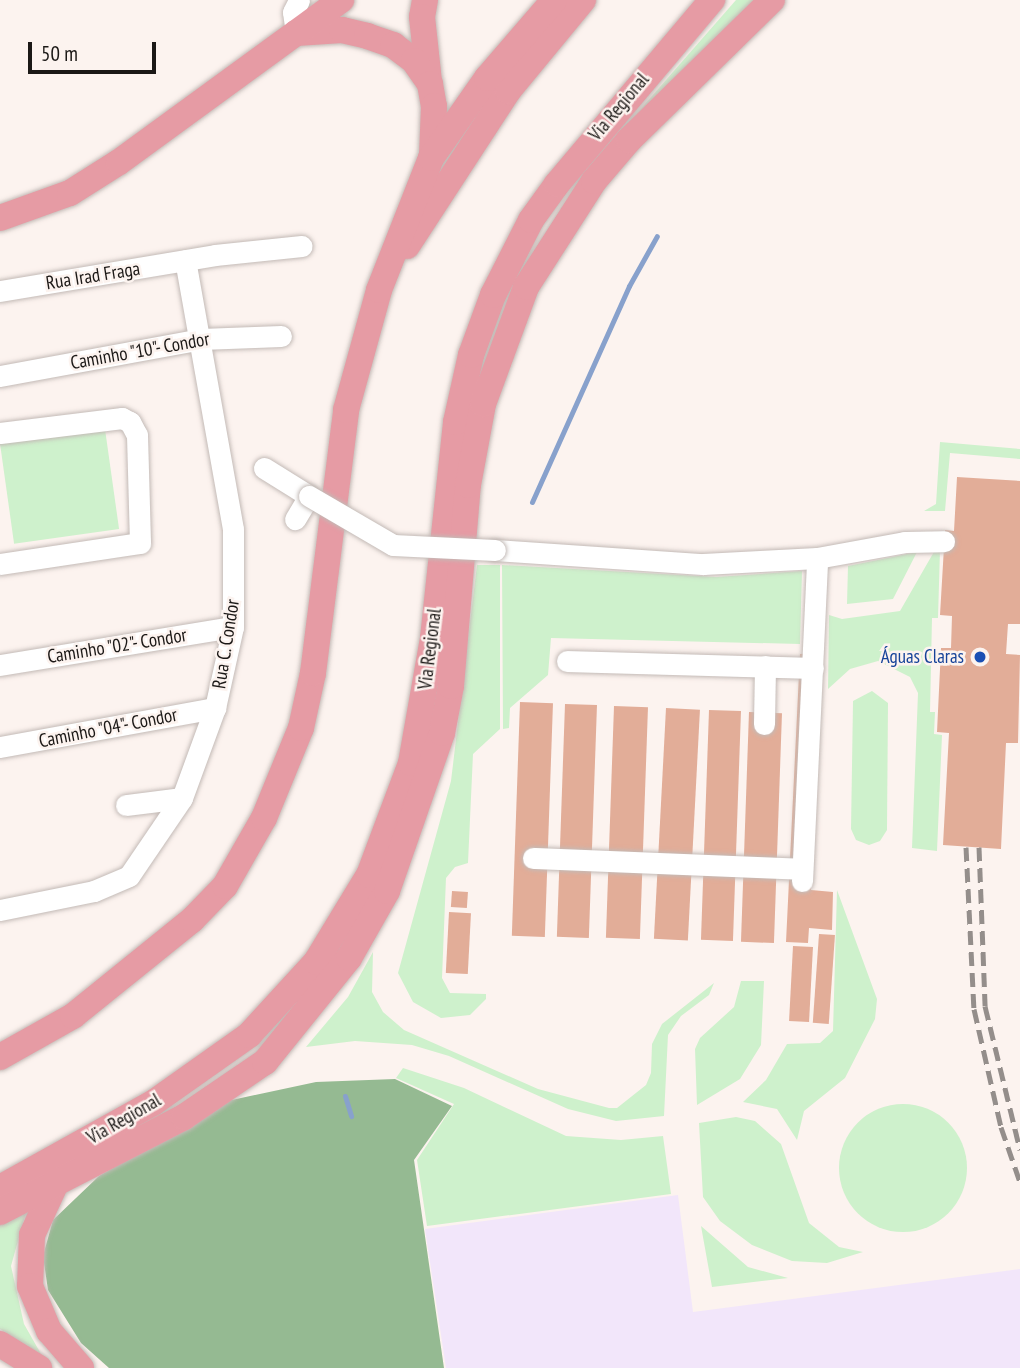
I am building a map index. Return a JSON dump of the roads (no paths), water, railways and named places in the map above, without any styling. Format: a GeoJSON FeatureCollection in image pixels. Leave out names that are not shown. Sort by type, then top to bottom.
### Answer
{"type":"FeatureCollection","features":[{"type":"Feature","properties":{"kind":"main road"},"geometry":{"type":"LineString","coordinates":[[0,218],[70,193],[341,0]]}},
{"type":"Feature","properties":{"kind":"main road"},"geometry":{"type":"LineString","coordinates":[[425,0],[422,17],[434,106],[431,158]]}},
{"type":"Feature","properties":{"kind":"main road"},"geometry":{"type":"LineString","coordinates":[[0,1057],[73,1016],[192,920],[225,886],[264,818],[301,728],[313,673],[346,410],[379,290],[431,158],[487,78],[554,0]]}},
{"type":"Feature","properties":{"kind":"main road"},"geometry":{"type":"LineString","coordinates":[[379,290],[508,91],[583,0]]}},
{"type":"Feature","properties":{"kind":"main road","name":"Via Regional"},"geometry":{"type":"LineString","coordinates":[[0,1188],[153,1103],[249,1035],[316,962],[369,874],[408,773],[423,702],[456,422],[471,355],[493,295],[531,220],[581,153],[712,0]]}},
{"type":"Feature","properties":{"kind":"main road"},"geometry":{"type":"LineString","coordinates":[[0,1212],[184,1117],[265,1062],[325,992],[387,891],[442,733],[451,686],[468,485],[483,404],[526,287],[552,242],[629,139],[772,0]]}},
{"type":"Feature","properties":{"kind":"main road"},"geometry":{"type":"LineString","coordinates":[[296,33],[342,30],[393,45],[414,61],[430,84]]}},
{"type":"Feature","properties":{"kind":"main road"},"geometry":{"type":"LineString","coordinates":[[552,242],[581,153]]}},
{"type":"Feature","properties":{"kind":"main road"},"geometry":{"type":"LineString","coordinates":[[57,1182],[32,1235],[30,1286],[48,1331],[81,1368]]}},
{"type":"Feature","properties":{"kind":"main road"},"geometry":{"type":"LineString","coordinates":[[0,1345],[38,1368]]}},
{"type":"Feature","properties":{"kind":"street"},"geometry":{"type":"LineString","coordinates":[[296,33],[293,12],[299,0]]}},
{"type":"Feature","properties":{"kind":"street","name":"Rua Irad Fraga"},"geometry":{"type":"LineString","coordinates":[[0,291],[186,260],[302,246]]}},
{"type":"Feature","properties":{"kind":"street","name":"Rua C. Condor"},"geometry":{"type":"LineString","coordinates":[[0,910],[94,891],[129,876],[182,798],[215,708],[233,627],[233,529],[186,260]]}},
{"type":"Feature","properties":{"kind":"street","name":"Caminho \"10\"- Condor"},"geometry":{"type":"LineString","coordinates":[[0,376],[201,339],[281,336]]}},
{"type":"Feature","properties":{"kind":"street"},"geometry":{"type":"LineString","coordinates":[[0,433],[122,418],[130,422],[137,435],[140,543],[0,564]]}},
{"type":"Feature","properties":{"kind":"street"},"geometry":{"type":"LineString","coordinates":[[264,468],[393,545],[703,564],[817,558],[905,542],[944,541]]}},
{"type":"Feature","properties":{"kind":"street"},"geometry":{"type":"LineString","coordinates":[[295,519],[309,496]]}},
{"type":"Feature","properties":{"kind":"street"},"geometry":{"type":"LineString","coordinates":[[533,858],[802,875],[817,558]]}},
{"type":"Feature","properties":{"kind":"street","name":"Caminho \"02\"- Condor"},"geometry":{"type":"LineString","coordinates":[[0,665],[233,627]]}},
{"type":"Feature","properties":{"kind":"street"},"geometry":{"type":"LineString","coordinates":[[567,662],[813,668]]}},
{"type":"Feature","properties":{"kind":"street"},"geometry":{"type":"LineString","coordinates":[[764,724],[765,666]]}},
{"type":"Feature","properties":{"kind":"street","name":"Caminho \"04\"- Condor"},"geometry":{"type":"LineString","coordinates":[[0,747],[215,708]]}},
{"type":"Feature","properties":{"kind":"street"},"geometry":{"type":"LineString","coordinates":[[126,805],[182,798]]}},
{"type":"Feature","properties":{"kind":"waterway"},"geometry":{"type":"LineString","coordinates":[[532,502],[629,286],[657,236]]}},
{"type":"Feature","properties":{"kind":"waterway"},"geometry":{"type":"LineString","coordinates":[[345,1096],[351,1116]]}},
{"type":"Feature","properties":{"kind":"railway"},"geometry":{"type":"LineString","coordinates":[[966,847],[974,1009],[1001,1127],[1020,1182]]}},
{"type":"Feature","properties":{"kind":"railway"},"geometry":{"type":"LineString","coordinates":[[979,847],[985,1006],[1020,1150]]}},
{"type":"Feature","properties":{"kind":"place","name":"Águas Claras"},"geometry":{"type":"Point","coordinates":[980,657]}}]}
